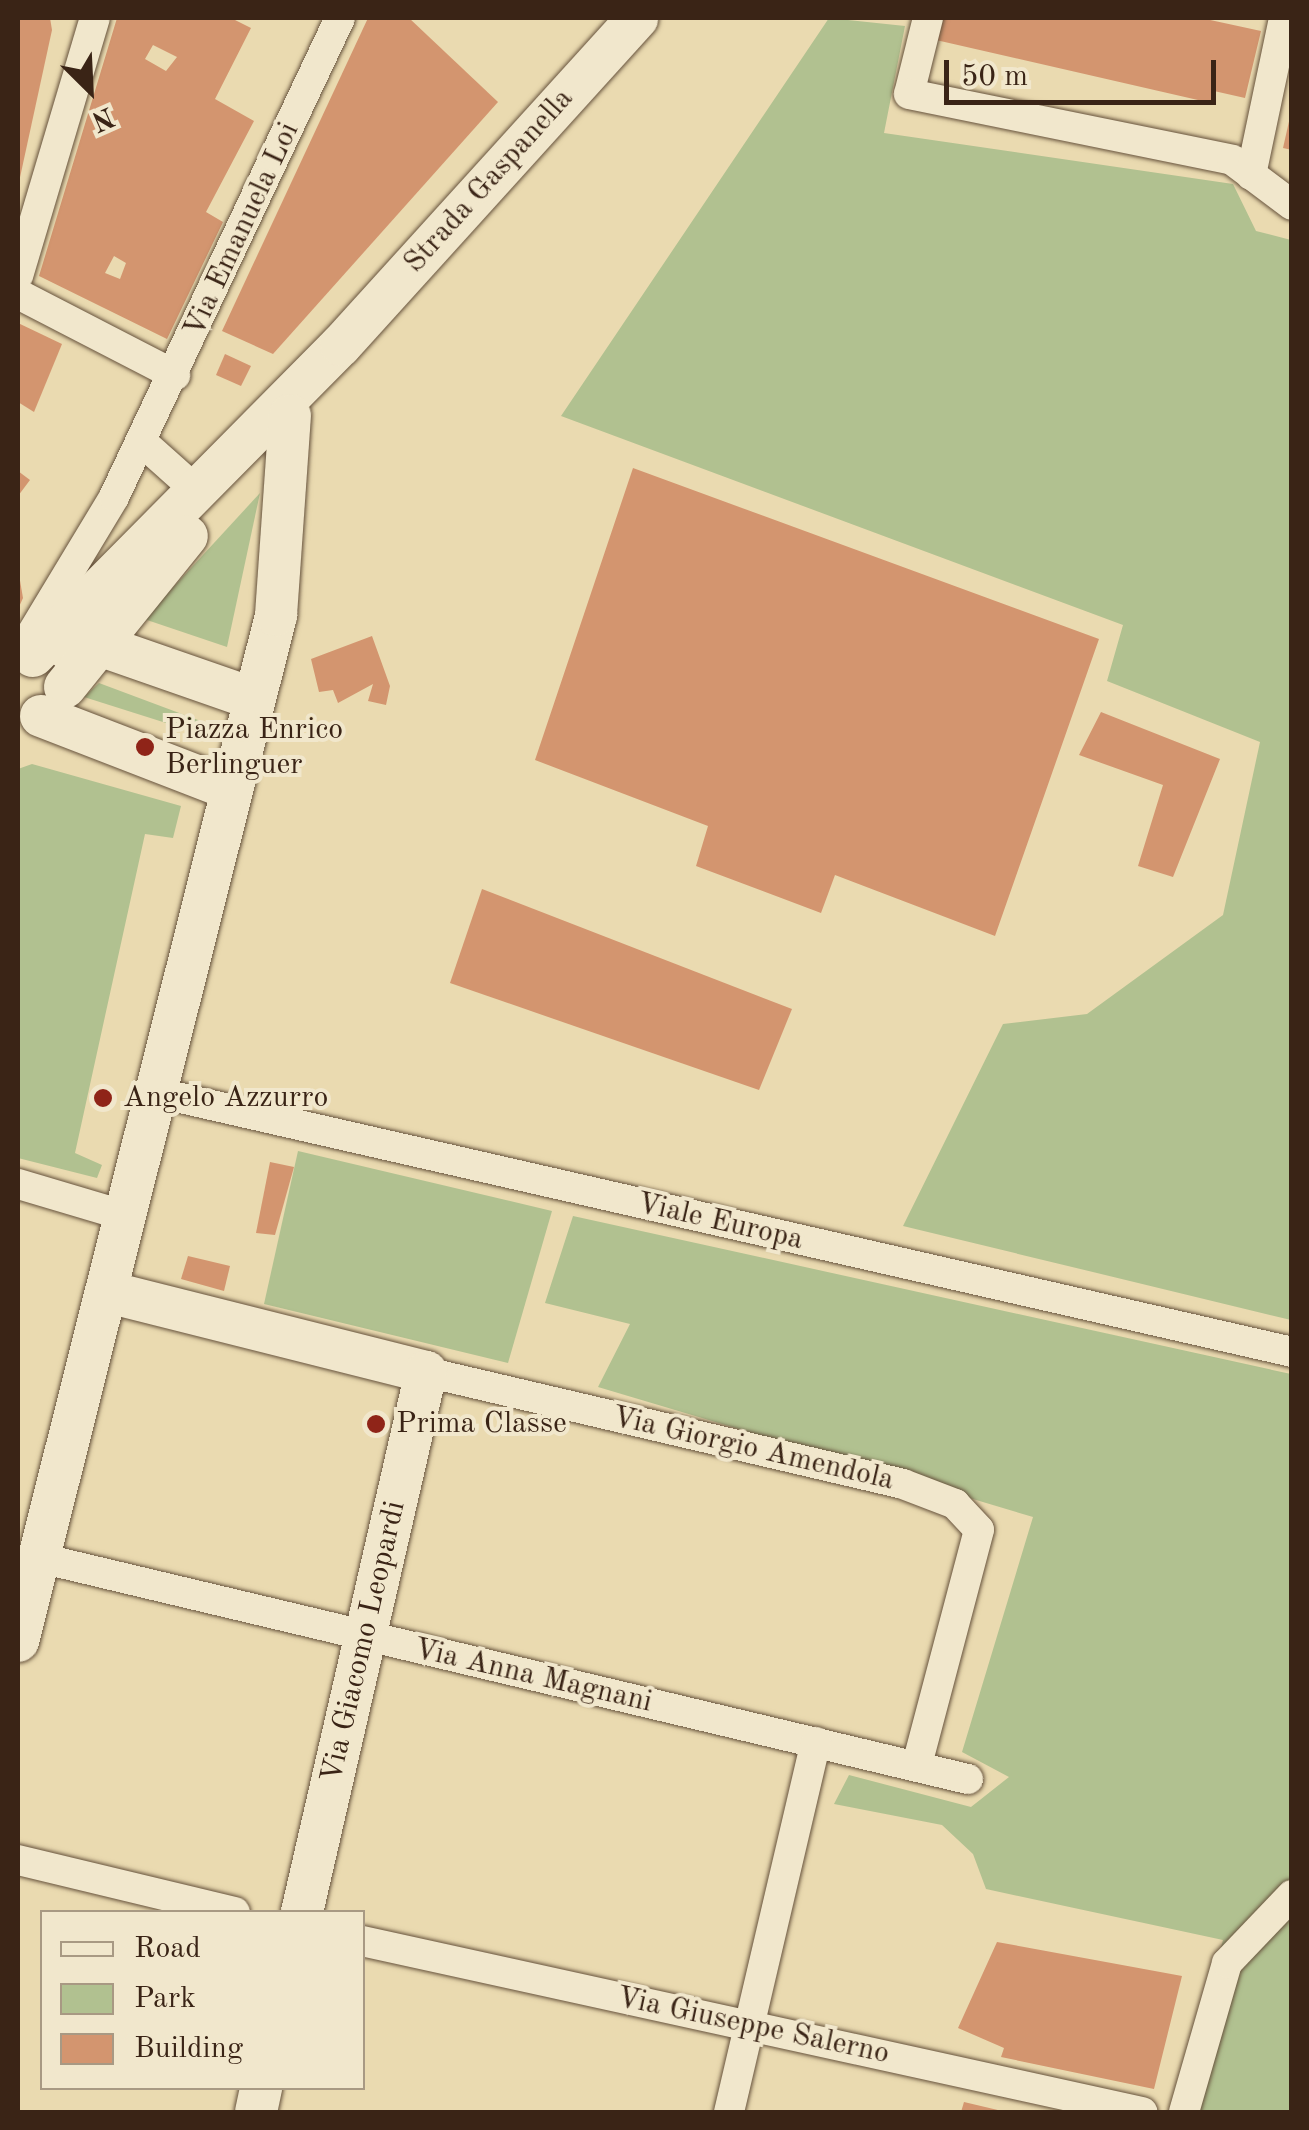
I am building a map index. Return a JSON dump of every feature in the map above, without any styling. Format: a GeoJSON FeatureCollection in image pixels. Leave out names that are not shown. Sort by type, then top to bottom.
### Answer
{"type":"FeatureCollection","features":[{"type":"Feature","properties":{"kind":"street"},"geometry":{"type":"LineString","coordinates":[[18,276],[95,18]]}},
{"type":"Feature","properties":{"kind":"street","name":"Strada Gaspanella"},"geometry":{"type":"LineString","coordinates":[[32,689],[196,492],[341,345],[637,18]]}},
{"type":"Feature","properties":{"kind":"street"},"geometry":{"type":"LineString","coordinates":[[928,18],[909,94],[1232,160],[1292,205]]}},
{"type":"Feature","properties":{"kind":"street"},"geometry":{"type":"LineString","coordinates":[[1252,176],[1284,18]]}},
{"type":"Feature","properties":{"kind":"street","name":"Via Emanuela Loi"},"geometry":{"type":"LineString","coordinates":[[32,689],[176,375],[329,22]]}},
{"type":"Feature","properties":{"kind":"street"},"geometry":{"type":"LineString","coordinates":[[18,294],[176,375]]}},
{"type":"Feature","properties":{"kind":"street","name":"Strada Gaspanella"},"geometry":{"type":"LineString","coordinates":[[32,689],[96,644],[290,415],[341,345]]}},
{"type":"Feature","properties":{"kind":"street"},"geometry":{"type":"LineString","coordinates":[[18,1641],[108,1292],[150,1091],[276,615],[290,415]]}},
{"type":"Feature","properties":{"kind":"street"},"geometry":{"type":"LineString","coordinates":[[142,442],[196,492]]}},
{"type":"Feature","properties":{"kind":"street"},"geometry":{"type":"LineString","coordinates":[[96,644],[254,699]]}},
{"type":"Feature","properties":{"kind":"street"},"geometry":{"type":"LineString","coordinates":[[32,689],[230,788]]}},
{"type":"Feature","properties":{"kind":"street","name":"Viale Europa"},"geometry":{"type":"LineString","coordinates":[[150,1091],[1292,1352]]}},
{"type":"Feature","properties":{"kind":"street"},"geometry":{"type":"LineString","coordinates":[[18,1184],[126,1216]]}},
{"type":"Feature","properties":{"kind":"street","name":"Via Giorgio Amendola"},"geometry":{"type":"LineString","coordinates":[[108,1292],[426,1372],[903,1484],[955,1504],[979,1530],[917,1764]]}},
{"type":"Feature","properties":{"kind":"street","name":"Via Giacomo Leopardi"},"geometry":{"type":"LineString","coordinates":[[302,1910],[426,1372]]}},
{"type":"Feature","properties":{"kind":"street","name":"Via Anna Magnani"},"geometry":{"type":"LineString","coordinates":[[40,1558],[968,1779]]}},
{"type":"Feature","properties":{"kind":"street"},"geometry":{"type":"LineString","coordinates":[[729,2112],[816,1742]]}},
{"type":"Feature","properties":{"kind":"street"},"geometry":{"type":"LineString","coordinates":[[18,1860],[227,1910]]}},
{"type":"Feature","properties":{"kind":"street"},"geometry":{"type":"LineString","coordinates":[[1184,2112],[1227,1963],[1292,1895]]}},
{"type":"Feature","properties":{"kind":"street","name":"Via Giuseppe Salerno"},"geometry":{"type":"LineString","coordinates":[[365,1943],[1142,2112]]}},
{"type":"Feature","properties":{"kind":"green space"},"geometry":{"type":"Polygon","coordinates":[[[829,18],[905,26],[884,133],[1233,184],[1256,231],[1291,240],[1291,1320],[903,1226],[1003,1024],[1087,1014],[1223,915],[1260,742],[1107,681],[1123,625],[561,416],[829,18]]]}},
{"type":"Feature","properties":{"kind":"green space"},"geometry":{"type":"Polygon","coordinates":[[[260,493],[227,647],[144,619],[260,493]]]}},
{"type":"Feature","properties":{"kind":"green space"},"geometry":{"type":"Polygon","coordinates":[[[99,683],[206,723],[204,735],[84,697],[99,683]]]}},
{"type":"Feature","properties":{"kind":"green space"},"geometry":{"type":"Polygon","coordinates":[[[32,764],[181,806],[173,838],[145,834],[75,1153],[102,1165],[97,1178],[18,1158],[18,769],[32,764]]]}},
{"type":"Feature","properties":{"kind":"green space"},"geometry":{"type":"Polygon","coordinates":[[[298,1151],[552,1211],[508,1363],[264,1304],[298,1151]]]}},
{"type":"Feature","properties":{"kind":"green space"},"geometry":{"type":"Polygon","coordinates":[[[573,1216],[1291,1374],[1291,2112],[1177,2112],[1223,1940],[986,1889],[973,1854],[942,1825],[834,1804],[849,1775],[971,1807],[1009,1777],[962,1752],[1033,1517],[598,1387],[630,1324],[545,1303],[573,1216]]]}},
{"type":"Feature","properties":{"kind":"building"},"geometry":{"type":"Polygon","coordinates":[[[18,18],[50,18],[52,30],[19,182],[18,18]]]}},
{"type":"Feature","properties":{"kind":"building"},"geometry":{"type":"Polygon","coordinates":[[[117,18],[231,18],[251,28],[215,99],[254,121],[206,212],[223,222],[167,339],[39,276],[117,18]],[[153,45],[145,59],[166,71],[177,57],[153,45]],[[114,256],[105,273],[120,279],[126,263],[114,256]]]}},
{"type":"Feature","properties":{"kind":"building"},"geometry":{"type":"Polygon","coordinates":[[[368,18],[409,18],[498,102],[273,354],[222,331],[368,18]]]}},
{"type":"Feature","properties":{"kind":"building"},"geometry":{"type":"Polygon","coordinates":[[[941,18],[1201,18],[1261,31],[1245,98],[1214,91],[1211,103],[936,40],[941,18]]]}},
{"type":"Feature","properties":{"kind":"building"},"geometry":{"type":"Polygon","coordinates":[[[1292,117],[1292,150],[1283,148],[1292,117]]]}},
{"type":"Feature","properties":{"kind":"building"},"geometry":{"type":"Polygon","coordinates":[[[18,323],[62,344],[34,412],[18,402],[18,323]]]}},
{"type":"Feature","properties":{"kind":"building"},"geometry":{"type":"Polygon","coordinates":[[[225,354],[251,366],[241,386],[216,375],[225,354]]]}},
{"type":"Feature","properties":{"kind":"building"},"geometry":{"type":"Polygon","coordinates":[[[633,468],[1099,639],[995,936],[835,875],[821,913],[696,866],[708,826],[535,760],[633,468]]]}},
{"type":"Feature","properties":{"kind":"building"},"geometry":{"type":"Polygon","coordinates":[[[18,471],[30,480],[18,496],[18,471]]]}},
{"type":"Feature","properties":{"kind":"building"},"geometry":{"type":"Polygon","coordinates":[[[18,569],[23,598],[18,609],[18,569]]]}},
{"type":"Feature","properties":{"kind":"building"},"geometry":{"type":"Polygon","coordinates":[[[372,636],[390,686],[386,705],[368,701],[373,684],[338,703],[333,690],[319,692],[311,659],[372,636]]]}},
{"type":"Feature","properties":{"kind":"building"},"geometry":{"type":"Polygon","coordinates":[[[1101,712],[1220,759],[1173,877],[1138,866],[1163,785],[1079,755],[1101,712]]]}},
{"type":"Feature","properties":{"kind":"building"},"geometry":{"type":"Polygon","coordinates":[[[482,889],[792,1009],[759,1090],[450,983],[482,889]]]}},
{"type":"Feature","properties":{"kind":"building"},"geometry":{"type":"Polygon","coordinates":[[[270,1162],[294,1167],[275,1235],[256,1233],[270,1162]]]}},
{"type":"Feature","properties":{"kind":"building"},"geometry":{"type":"Polygon","coordinates":[[[188,1256],[230,1266],[224,1291],[181,1279],[188,1256]]]}},
{"type":"Feature","properties":{"kind":"building"},"geometry":{"type":"Polygon","coordinates":[[[997,1942],[1182,1976],[1154,2089],[1001,2057],[1004,2048],[958,2028],[997,1942]]]}},
{"type":"Feature","properties":{"kind":"building"},"geometry":{"type":"Polygon","coordinates":[[[964,2102],[1002,2111],[1002,2112],[961,2112],[964,2102]]]}},
{"type":"Feature","properties":{"kind":"place","name":"Piazza Enrico Berlinguer"},"geometry":{"type":"Point","coordinates":[145,747]}},
{"type":"Feature","properties":{"kind":"place","name":"Angelo Azzurro"},"geometry":{"type":"Point","coordinates":[103,1098]}},
{"type":"Feature","properties":{"kind":"place","name":"Prima Classe"},"geometry":{"type":"Point","coordinates":[376,1424]}}]}
